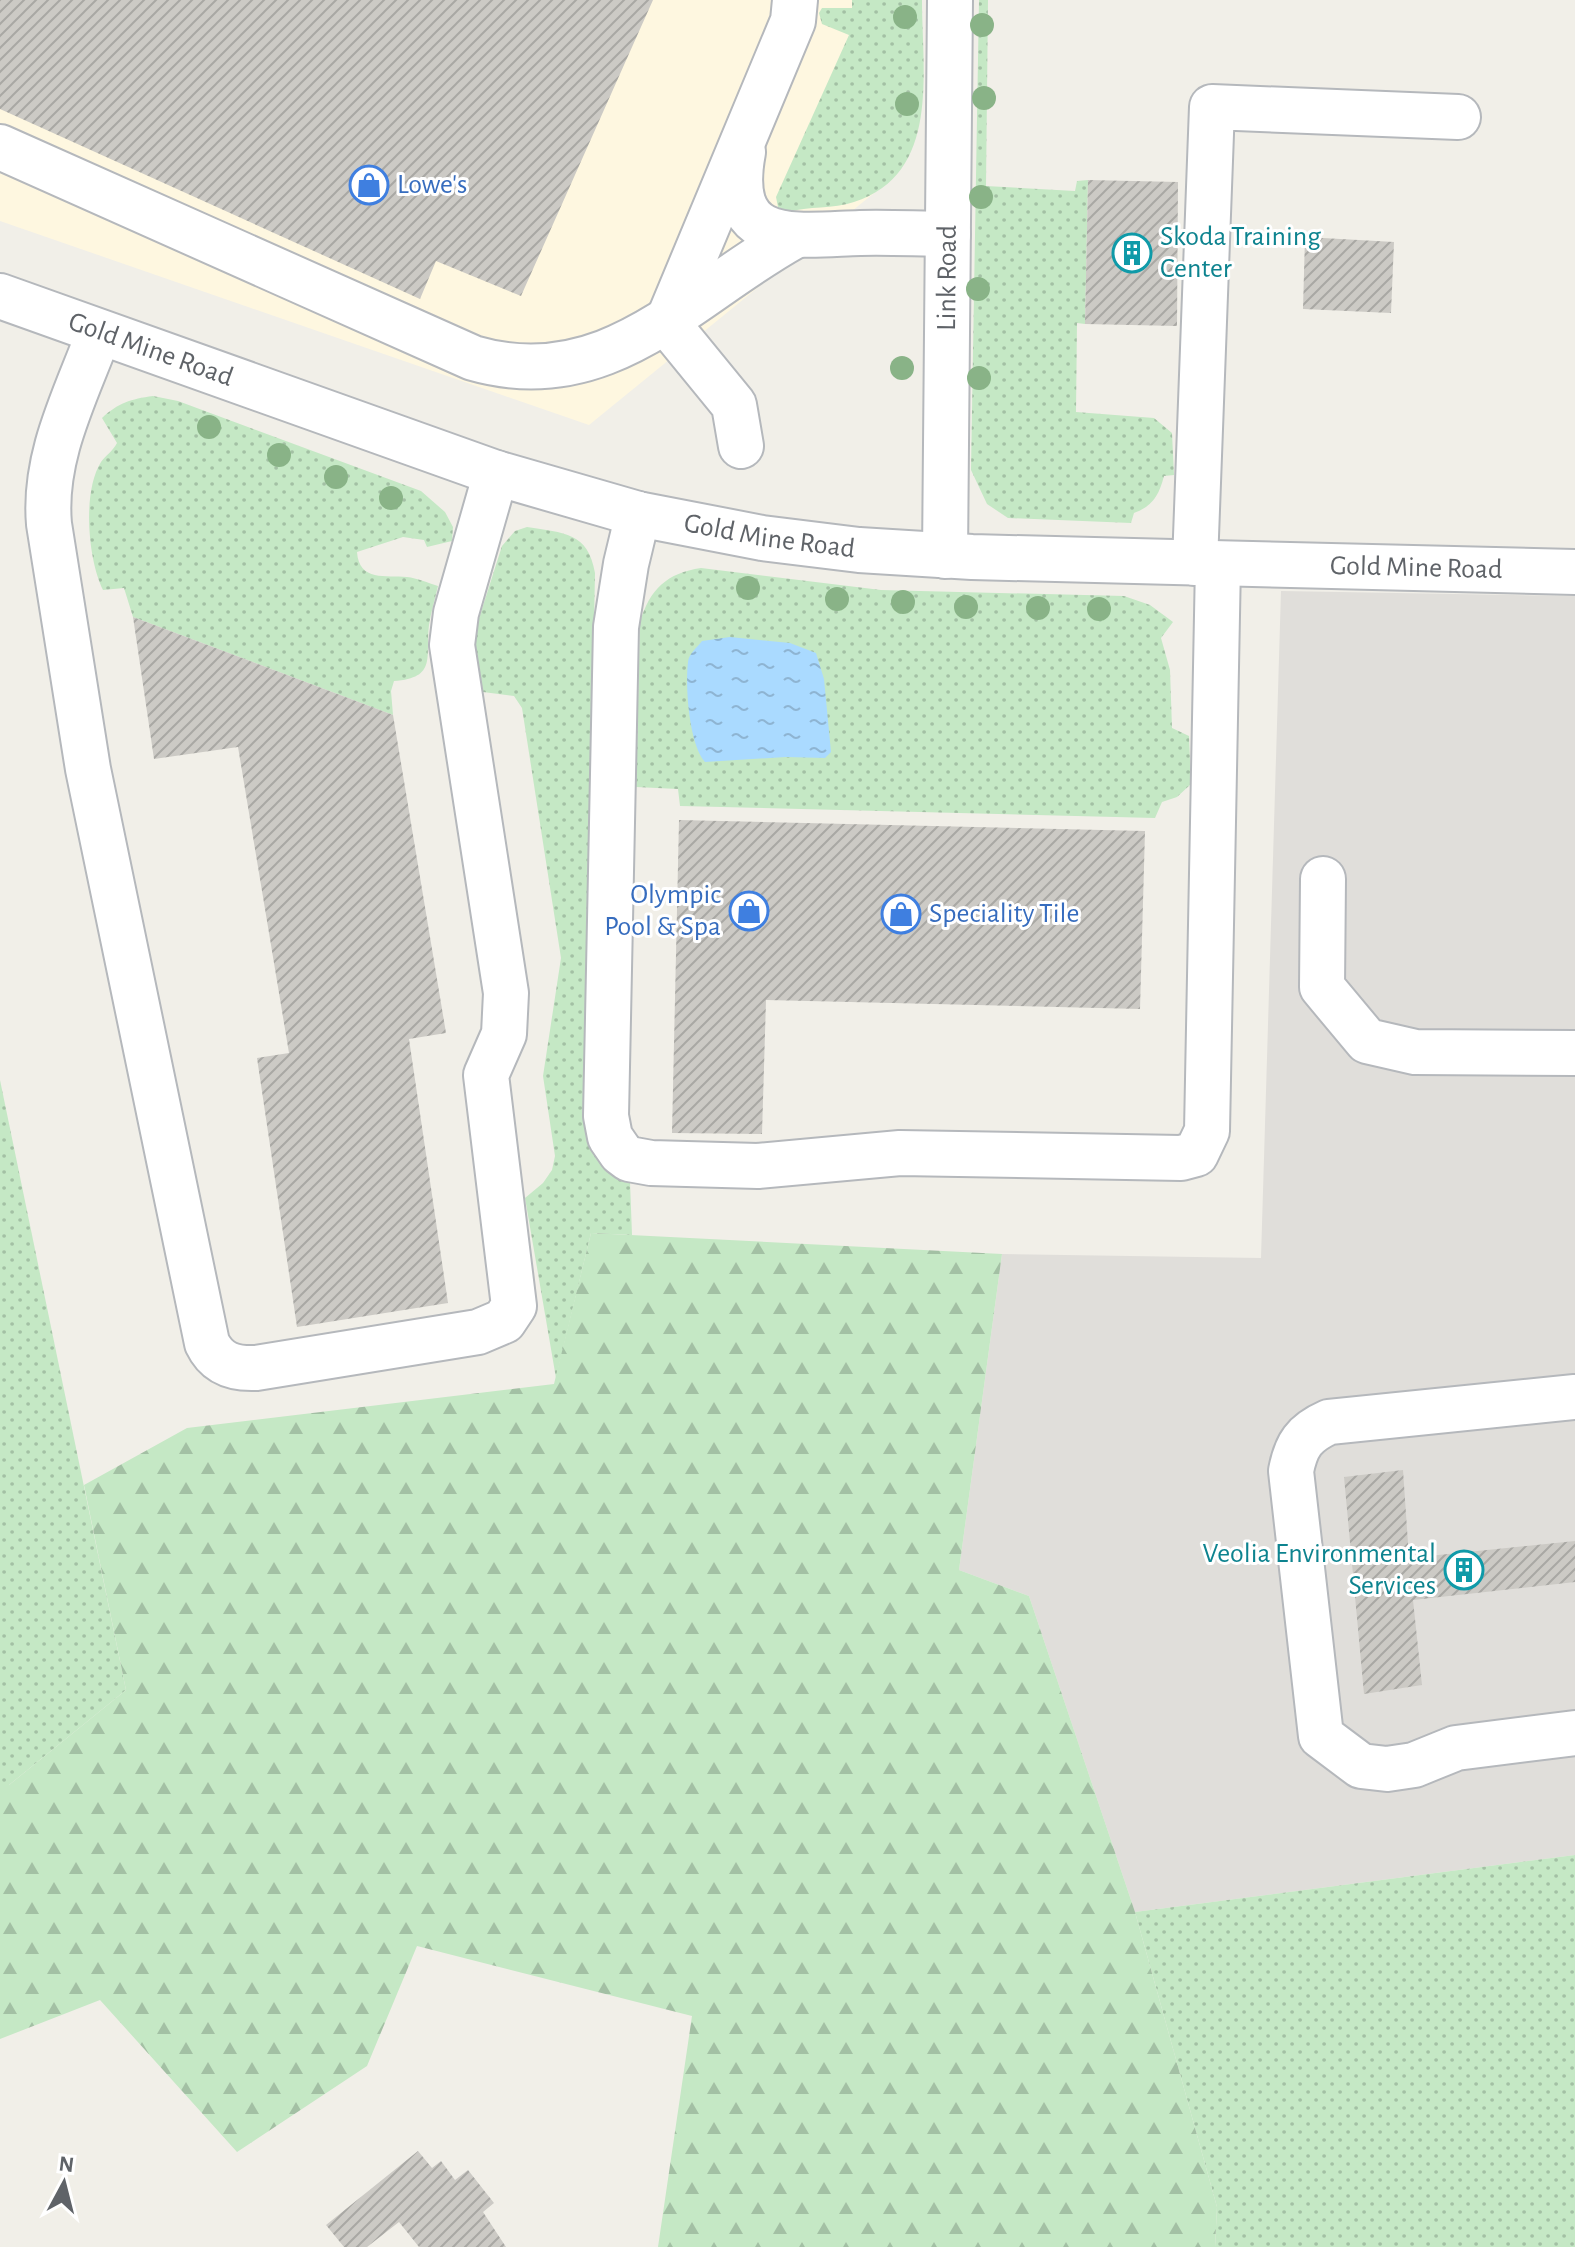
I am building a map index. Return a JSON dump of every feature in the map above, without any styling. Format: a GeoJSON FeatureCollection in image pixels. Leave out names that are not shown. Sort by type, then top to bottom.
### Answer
{"type":"FeatureCollection","features":[{"type":"Feature","properties":{"kind":"street"},"geometry":{"type":"LineString","coordinates":[[667,323],[793,21],[795,0]]}},
{"type":"Feature","properties":{"kind":"street","name":"Link Road"},"geometry":{"type":"LineString","coordinates":[[945,556],[950,0]]}},
{"type":"Feature","properties":{"kind":"street"},"geometry":{"type":"LineString","coordinates":[[638,514],[616,627],[606,1116],[610,1137],[621,1153],[629,1159],[651,1163],[758,1166],[900,1153],[1181,1158],[1196,1154],[1207,1131],[1207,564],[1212,107],[1458,117]]}},
{"type":"Feature","properties":{"kind":"street"},"geometry":{"type":"LineString","coordinates":[[747,132],[740,180],[748,209],[764,227],[793,237],[868,233],[948,234]]}},
{"type":"Feature","properties":{"kind":"street"},"geometry":{"type":"LineString","coordinates":[[0,147],[492,364],[521,367],[565,363],[638,339],[667,323],[793,237]]}},
{"type":"Feature","properties":{"kind":"street","name":"Gold Mine Road"},"geometry":{"type":"LineString","coordinates":[[0,296],[496,473],[638,514],[762,538],[945,556],[1575,572]]}},
{"type":"Feature","properties":{"kind":"street"},"geometry":{"type":"LineString","coordinates":[[667,323],[734,405],[741,446]]}},
{"type":"Feature","properties":{"kind":"street"},"geometry":{"type":"LineString","coordinates":[[99,333],[52,458],[47,490],[49,524],[88,769],[207,1343],[216,1358],[233,1366],[256,1368],[463,1335],[504,1321],[514,1306],[486,1075],[504,1034],[506,993],[452,645],[456,613],[496,473]]}},
{"type":"Feature","properties":{"kind":"street"},"geometry":{"type":"LineString","coordinates":[[1323,879],[1322,987],[1367,1041],[1415,1052],[1575,1053]]}},
{"type":"Feature","properties":{"kind":"street"},"geometry":{"type":"LineString","coordinates":[[1575,1397],[1329,1422],[1311,1430],[1300,1441],[1291,1471],[1321,1736],[1361,1766],[1387,1769],[1414,1765],[1456,1748],[1575,1733]]}},
{"type":"Feature","properties":{"kind":"shaded area"},"geometry":{"type":"Polygon","coordinates":[[[0,0],[906,0],[879,189],[589,425],[0,221],[0,0]]]}},
{"type":"Feature","properties":{"kind":"shaded area"},"geometry":{"type":"Polygon","coordinates":[[[1281,591],[1575,596],[1575,1855],[1135,1912],[1029,1596],[959,1570],[1002,1254],[1261,1258],[1281,591]]]}},
{"type":"Feature","properties":{"kind":"green space"},"geometry":{"type":"Polygon","coordinates":[[[852,0],[922,0],[923,89],[921,118],[914,145],[901,169],[882,188],[854,202],[787,212],[778,207],[776,197],[849,35],[822,24],[819,13],[822,8],[852,8],[852,0]]]}},
{"type":"Feature","properties":{"kind":"green space"},"geometry":{"type":"Polygon","coordinates":[[[979,0],[988,0],[986,186],[1075,191],[1077,181],[1088,180],[1085,324],[1077,323],[1076,412],[1154,418],[1172,433],[1174,475],[1164,476],[1154,499],[1134,513],[1131,523],[1008,518],[987,504],[971,470],[979,0]]]}},
{"type":"Feature","properties":{"kind":"green space"},"geometry":{"type":"Polygon","coordinates":[[[153,396],[178,401],[421,491],[445,512],[453,527],[452,541],[427,547],[424,540],[403,537],[357,552],[359,562],[368,573],[411,578],[438,586],[429,625],[426,664],[417,675],[394,681],[391,691],[393,715],[133,617],[124,588],[103,590],[94,562],[89,508],[95,475],[101,462],[117,443],[102,418],[125,402],[153,396]]]}},
{"type":"Feature","properties":{"kind":"green space"},"geometry":{"type":"Polygon","coordinates":[[[527,527],[563,533],[580,542],[592,559],[595,573],[584,1122],[589,1142],[599,1158],[630,1182],[632,1235],[591,1233],[556,1378],[525,1198],[543,1183],[552,1170],[555,1156],[543,1076],[561,958],[522,708],[514,696],[483,692],[474,634],[502,546],[515,531],[527,527]]]}},
{"type":"Feature","properties":{"kind":"green space"},"geometry":{"type":"Polygon","coordinates":[[[701,568],[881,590],[1124,596],[1150,605],[1173,622],[1161,638],[1170,670],[1172,728],[1189,736],[1191,784],[1177,797],[1162,802],[1155,818],[680,806],[678,789],[636,787],[640,622],[649,600],[662,584],[679,574],[701,568]]]}},
{"type":"Feature","properties":{"kind":"green space"},"geometry":{"type":"Polygon","coordinates":[[[0,1080],[126,1690],[9,1785],[0,1785],[0,1080]]]}},
{"type":"Feature","properties":{"kind":"green space"},"geometry":{"type":"Polygon","coordinates":[[[591,1233],[1002,1254],[959,1570],[1029,1596],[1135,1912],[1217,2207],[1215,2247],[658,2247],[692,2016],[417,1946],[367,2066],[237,2152],[100,2000],[0,2039],[0,1785],[9,1785],[126,1690],[84,1485],[187,1428],[554,1384],[591,1233]]]}},
{"type":"Feature","properties":{"kind":"green space"},"geometry":{"type":"Polygon","coordinates":[[[1575,1855],[1575,2247],[1215,2247],[1217,2207],[1135,1912],[1575,1855]]]}},
{"type":"Feature","properties":{"kind":"water"},"geometry":{"type":"Polygon","coordinates":[[[730,637],[790,643],[816,653],[824,679],[831,752],[825,758],[705,762],[692,729],[688,662],[702,641],[730,637]]]}},
{"type":"Feature","properties":{"kind":"building","name":"Lowe's"},"geometry":{"type":"Polygon","coordinates":[[[0,0],[653,0],[521,296],[436,261],[420,299],[0,109],[0,0]]]}},
{"type":"Feature","properties":{"kind":"building","name":"Skoda Training Center"},"geometry":{"type":"Polygon","coordinates":[[[1088,180],[1178,182],[1177,326],[1085,324],[1088,180]]]}},
{"type":"Feature","properties":{"kind":"building"},"geometry":{"type":"Polygon","coordinates":[[[1305,237],[1394,242],[1391,313],[1303,309],[1305,237]]]}},
{"type":"Feature","properties":{"kind":"building"},"geometry":{"type":"Polygon","coordinates":[[[133,617],[393,715],[446,1033],[409,1039],[448,1303],[297,1327],[257,1058],[289,1053],[238,747],[154,759],[133,617]]]}},
{"type":"Feature","properties":{"kind":"building"},"geometry":{"type":"Polygon","coordinates":[[[679,820],[1145,831],[1140,1009],[766,1000],[762,1134],[672,1133],[679,820]]]}},
{"type":"Feature","properties":{"kind":"building","name":"Veolia Environmental Services"},"geometry":{"type":"Polygon","coordinates":[[[1403,1470],[1409,1558],[1575,1541],[1575,1582],[1413,1600],[1422,1685],[1364,1694],[1344,1477],[1403,1470]]]}},
{"type":"Feature","properties":{"kind":"building"},"geometry":{"type":"Polygon","coordinates":[[[418,2151],[432,2168],[441,2161],[455,2180],[468,2170],[494,2203],[483,2212],[506,2247],[419,2247],[399,2222],[367,2247],[344,2247],[326,2225],[418,2151]]]}},
{"type":"Feature","properties":{"kind":"place","name":"Lowe's"},"geometry":{"type":"Point","coordinates":[369,185]}},
{"type":"Feature","properties":{"kind":"place","name":"Skoda Training Center"},"geometry":{"type":"Point","coordinates":[1132,253]}},
{"type":"Feature","properties":{"kind":"place","name":"Olympic Pool & Spa"},"geometry":{"type":"Point","coordinates":[749,911]}},
{"type":"Feature","properties":{"kind":"place","name":"Speciality Tile"},"geometry":{"type":"Point","coordinates":[901,914]}},
{"type":"Feature","properties":{"kind":"place","name":"Veolia Environmental Services"},"geometry":{"type":"Point","coordinates":[1464,1570]}}]}
